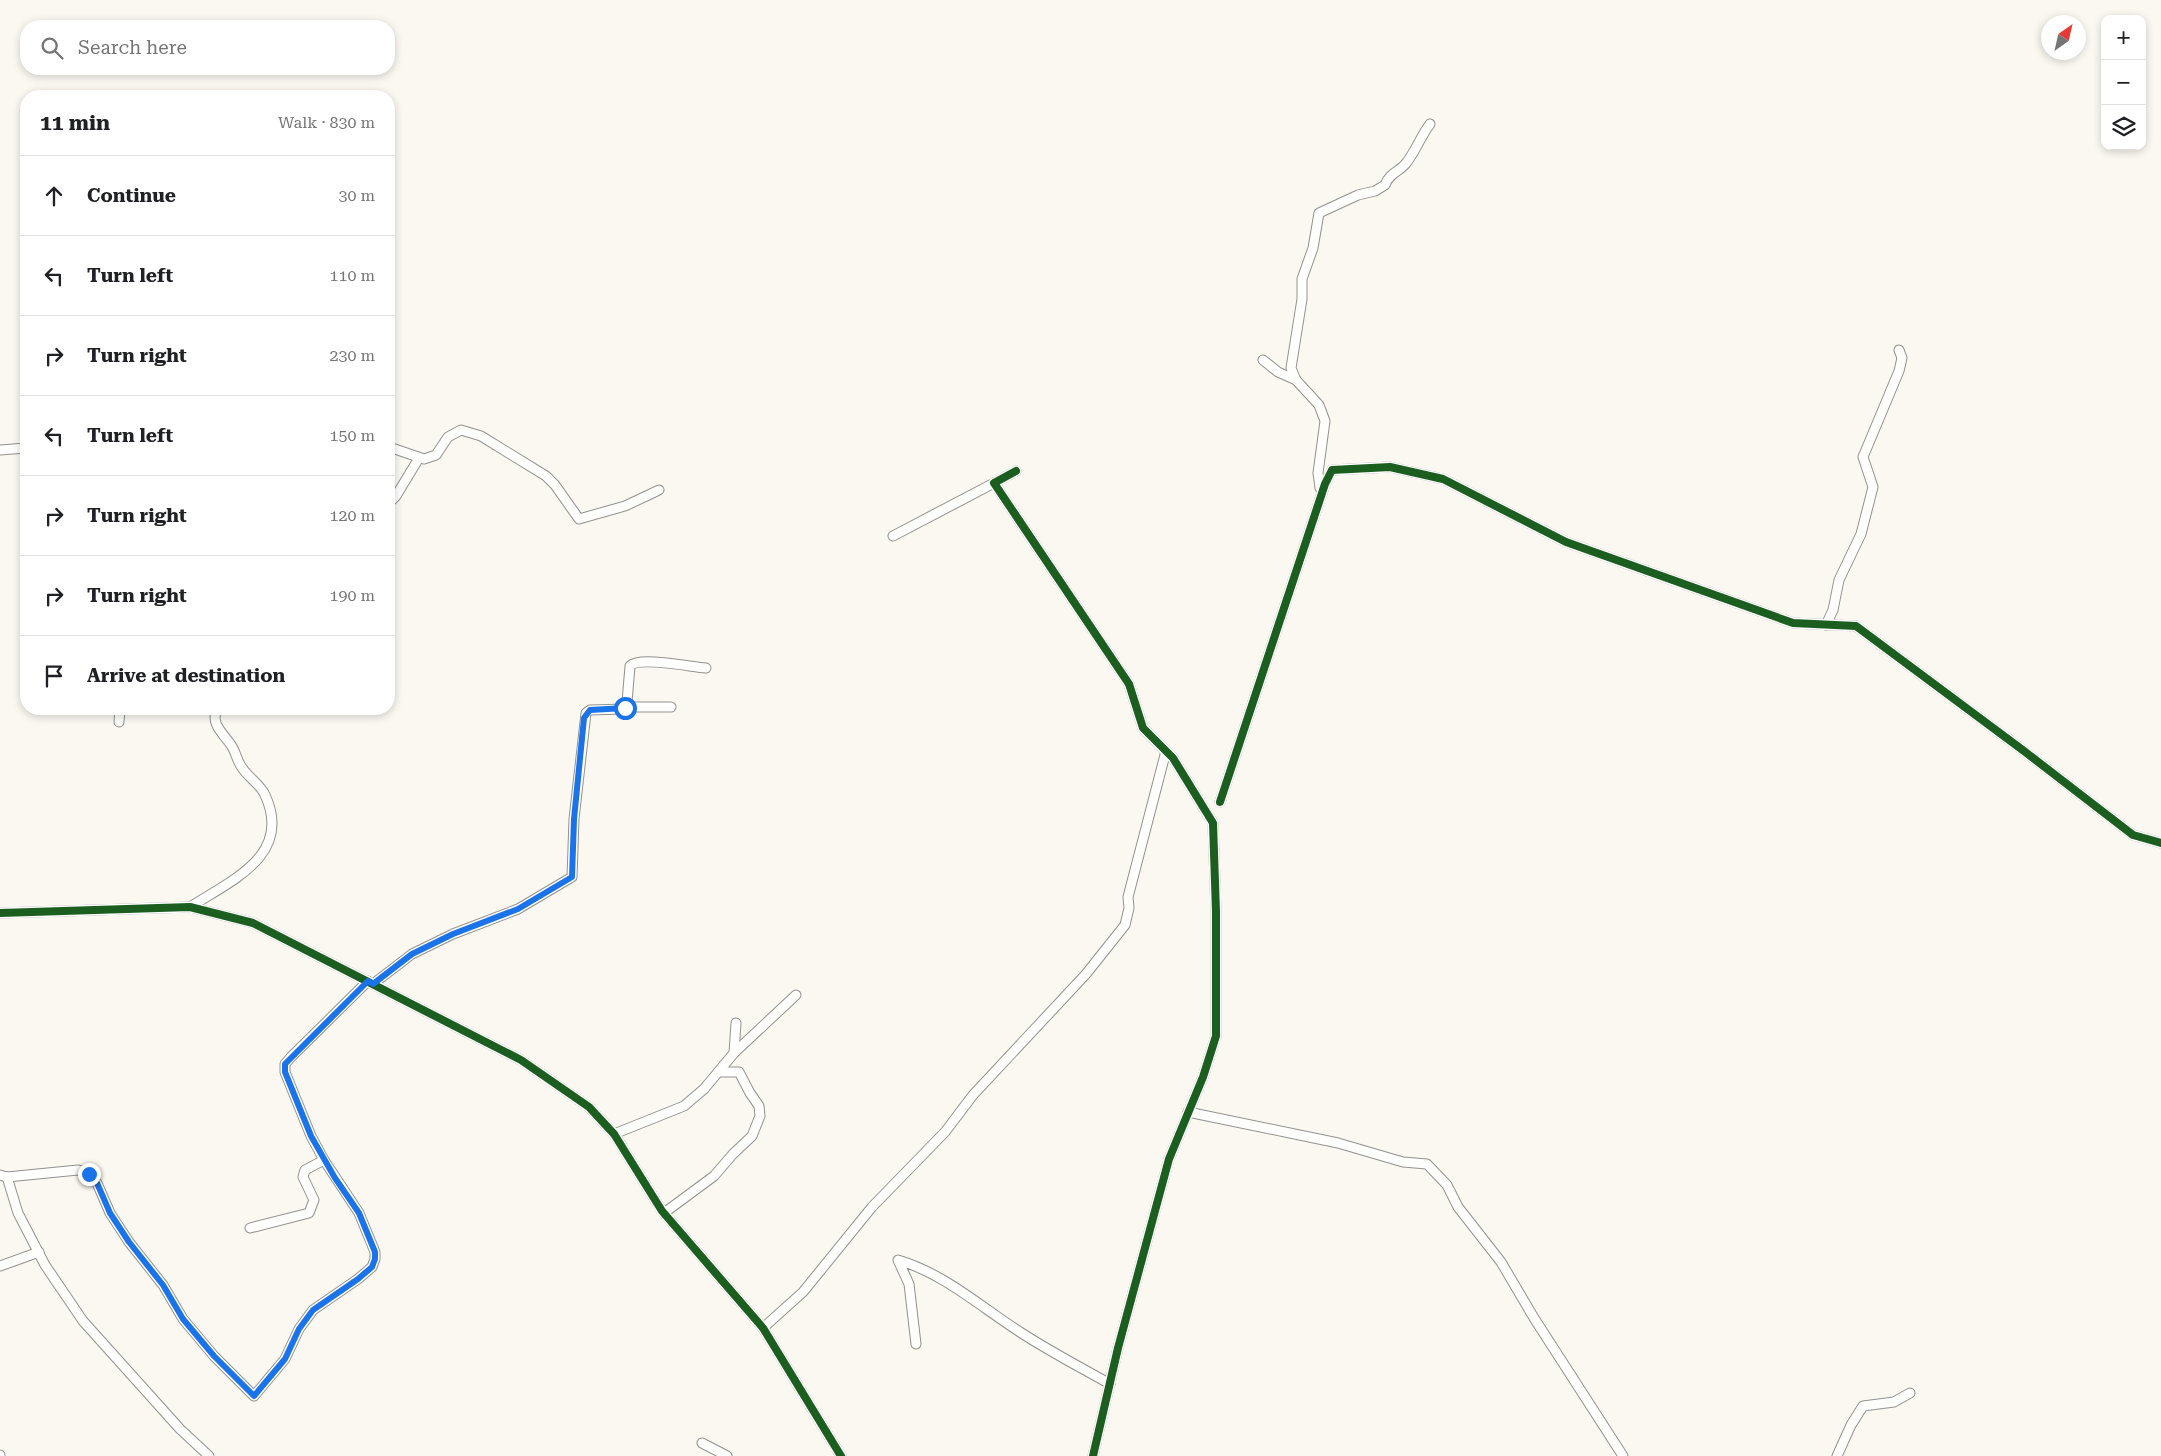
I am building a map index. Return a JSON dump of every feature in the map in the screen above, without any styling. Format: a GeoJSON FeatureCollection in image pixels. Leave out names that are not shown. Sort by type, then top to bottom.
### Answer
{"type":"FeatureCollection","features":[{"type":"Feature","properties":{"kind":"street"},"geometry":{"type":"LineString","coordinates":[[1325,484],[1320,488],[1318,473],[1325,421],[1319,405],[1296,380],[1291,368],[1302,299],[1302,279],[1313,248],[1319,213],[1358,195],[1375,192],[1385,185],[1388,177],[1406,164],[1421,135],[1430,124]]}},
{"type":"Feature","properties":{"kind":"street"},"geometry":{"type":"LineString","coordinates":[[1826,625],[1832,610],[1839,580],[1863,525],[1873,486],[1863,456],[1899,371],[1902,358],[1899,350]]}},
{"type":"Feature","properties":{"kind":"street"},"geometry":{"type":"LineString","coordinates":[[1262,360],[1278,372],[1296,380]]}},
{"type":"Feature","properties":{"kind":"street"},"geometry":{"type":"LineString","coordinates":[[395,449],[424,459],[436,455],[448,437],[461,430],[481,436],[546,476],[555,485],[579,519],[625,506],[659,490]]}},
{"type":"Feature","properties":{"kind":"street"},"geometry":{"type":"LineString","coordinates":[[0,450],[20,448]]}},
{"type":"Feature","properties":{"kind":"street"},"geometry":{"type":"LineString","coordinates":[[395,497],[419,458]]}},
{"type":"Feature","properties":{"kind":"street"},"geometry":{"type":"LineString","coordinates":[[1220,802],[1325,484],[1332,470],[1390,467],[1443,479],[1566,542],[1793,623],[1856,626],[2133,835],[2161,843]]}},
{"type":"Feature","properties":{"kind":"street"},"geometry":{"type":"LineString","coordinates":[[893,536],[1016,471]]}},
{"type":"Feature","properties":{"kind":"street"},"geometry":{"type":"LineString","coordinates":[[994,483],[1129,684],[1144,728],[1173,758],[1212,823],[1216,912],[1216,1036],[1203,1077],[1169,1159],[1093,1456]]}},
{"type":"Feature","properties":{"kind":"street"},"geometry":{"type":"LineString","coordinates":[[626,707],[630,666],[633,663],[644,661],[706,668]]}},
{"type":"Feature","properties":{"kind":"street"},"geometry":{"type":"LineString","coordinates":[[209,1456],[180,1429],[83,1321],[44,1265],[18,1213],[3,1176],[78,1170],[89,1174],[97,1183],[110,1213],[129,1242],[163,1285],[183,1319],[214,1356],[254,1396],[285,1359],[299,1329],[313,1310],[358,1279],[372,1267],[375,1259],[375,1252],[359,1213],[324,1160],[300,1111],[285,1072],[285,1064],[371,983],[412,954],[453,934],[518,909],[572,877],[574,819],[584,718],[590,710],[626,707],[671,707]]}},
{"type":"Feature","properties":{"kind":"street"},"geometry":{"type":"LineString","coordinates":[[119,722],[120,715]]}},
{"type":"Feature","properties":{"kind":"street"},"geometry":{"type":"LineString","coordinates":[[190,907],[247,870],[268,847],[274,822],[265,793],[242,768],[231,745],[219,732],[214,715]]}},
{"type":"Feature","properties":{"kind":"street"},"geometry":{"type":"LineString","coordinates":[[763,1328],[803,1292],[872,1207],[945,1132],[973,1095],[1086,974],[1116,938],[1125,925],[1129,908],[1128,897],[1166,751]]}},
{"type":"Feature","properties":{"kind":"street"},"geometry":{"type":"LineString","coordinates":[[0,913],[190,907],[253,923],[521,1060],[589,1107],[614,1134],[664,1213],[763,1328],[837,1454]]}},
{"type":"Feature","properties":{"kind":"street"},"geometry":{"type":"LineString","coordinates":[[614,1134],[684,1106],[720,1072],[734,1054],[796,995]]}},
{"type":"Feature","properties":{"kind":"street"},"geometry":{"type":"LineString","coordinates":[[734,1054],[736,1024]]}},
{"type":"Feature","properties":{"kind":"street"},"geometry":{"type":"LineString","coordinates":[[664,1213],[714,1176],[732,1154],[752,1136],[760,1116],[759,1106],[750,1093],[740,1072],[720,1072]]}},
{"type":"Feature","properties":{"kind":"street"},"geometry":{"type":"LineString","coordinates":[[1188,1112],[1338,1143],[1403,1162],[1427,1164],[1447,1185],[1458,1207],[1501,1262],[1534,1318],[1623,1456]]}},
{"type":"Feature","properties":{"kind":"street"},"geometry":{"type":"LineString","coordinates":[[250,1228],[309,1213],[314,1200],[303,1176],[305,1170],[324,1160]]}},
{"type":"Feature","properties":{"kind":"street"},"geometry":{"type":"LineString","coordinates":[[0,1266],[39,1252]]}},
{"type":"Feature","properties":{"kind":"street"},"geometry":{"type":"LineString","coordinates":[[916,1344],[909,1284],[898,1260],[916,1265],[1022,1333],[1110,1384]]}},
{"type":"Feature","properties":{"kind":"street"},"geometry":{"type":"LineString","coordinates":[[1837,1456],[1863,1406],[1894,1402],[1910,1393]]}},
{"type":"Feature","properties":{"kind":"street"},"geometry":{"type":"LineString","coordinates":[[702,1443],[727,1456]]}},
{"type":"Feature","properties":{"kind":"cycle path"},"geometry":{"type":"LineString","coordinates":[[1220,802],[1325,484],[1332,470],[1390,467],[1443,479],[1566,542],[1793,623],[1856,626],[2133,835],[2161,843]]}},
{"type":"Feature","properties":{"kind":"cycle path"},"geometry":{"type":"LineString","coordinates":[[1016,471],[994,483],[1129,684],[1143,728],[1173,758],[1213,823],[1216,912],[1216,1036],[1203,1077],[1169,1159],[1118,1348],[1093,1456]]}},
{"type":"Feature","properties":{"kind":"cycle path"},"geometry":{"type":"LineString","coordinates":[[0,913],[190,907],[253,923],[521,1060],[589,1107],[614,1134],[662,1211],[763,1328],[841,1456]]}},
{"type":"Feature","properties":{"kind":"route"},"geometry":{"type":"LineString","coordinates":[[89,1174],[97,1183],[110,1213],[129,1242],[163,1285],[183,1319],[214,1356],[254,1396],[285,1359],[299,1329],[313,1310],[358,1279],[372,1267],[375,1259],[375,1252],[359,1213],[335,1178],[311,1136],[285,1072],[285,1064],[368,981],[373,984],[412,954],[453,934],[518,909],[572,877],[574,819],[584,718],[590,710],[625,708]]}}]}
